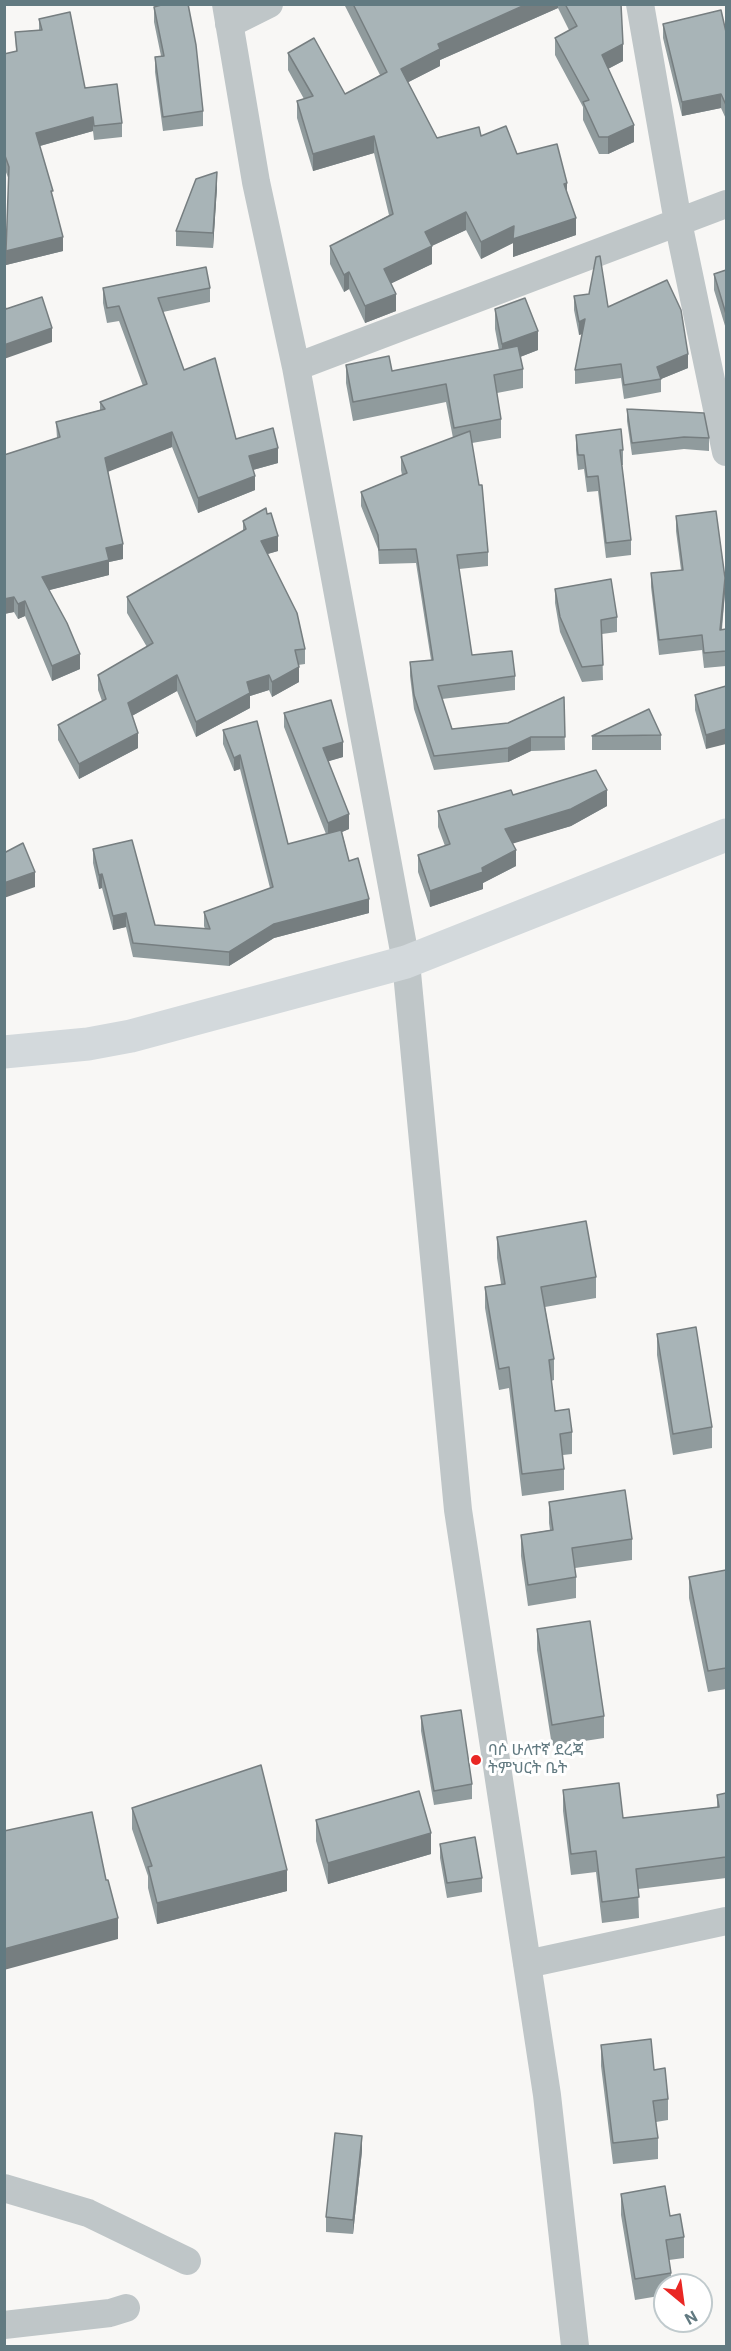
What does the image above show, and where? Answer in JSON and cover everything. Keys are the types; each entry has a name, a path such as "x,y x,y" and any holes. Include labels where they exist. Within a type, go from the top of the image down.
{"main road":[{"path":"4,1052 88,1044 131,1036 406,962 726,835"}],"street":[{"path":"269,4 228,14 256,182 296,367 406,962 458,1510 547,2095 575,2346"},
{"path":"640,4 678,222 726,452"},
{"path":"296,367 726,204"},
{"path":"527,1964 726,1921"},
{"path":"4,2188 88,2213 187,2261"},
{"path":"4,2325 110,2313 126,2308"}],"building":[{"path":"165,4 188,4 196,45 203,111 163,117 155,57 164,56 154,7"},
{"path":"353,4 527,4 438,44 440,49 401,69 437,138 479,127 481,136 506,126 517,154 557,144 567,183 564,184 576,218 513,239 514,226 481,242 466,212 425,232 432,246 384,269 396,294 365,306 349,272 344,275 330,246 393,214 374,136 313,154 297,101 313,96 288,53 314,38 345,94 387,72"},
{"path":"565,4 621,4 623,44 602,55 634,125 608,137 599,137 583,102 589,100 555,38 577,26"},
{"path":"721,10 726,32 726,105 721,94 682,102 663,24"},
{"path":"70,12 85,88 117,84 122,123 94,126 93,117 36,133 53,191 51,191 63,237 6,251 9,167 4,153 4,54 17,51 15,32 42,30 39,19"},
{"path":"217,172 213,233 176,231 196,179"},
{"path":"600,256 608,307 667,280 681,310 688,354 657,367 661,379 624,385 621,364 575,370 585,319 579,322 574,296 589,294 596,257"},
{"path":"206,267 210,288 158,298 184,370 215,358 236,439 273,428 278,448 249,456 255,476 198,498 172,432 105,458 123,544 106,548 109,560 42,577 67,623 80,654 52,666 25,601 18,604 14,597 4,599 4,455 60,437 56,422 105,409 100,402 147,384 119,306 107,308 103,288"},
{"path":"726,270 726,314 714,274"},
{"path":"42,297 52,328 4,345 4,304 6,309"},
{"path":"525,298 538,331 502,344 495,309"},
{"path":"518,346 523,369 494,375 501,419 454,428 446,384 353,402 346,365 389,356 392,371"},
{"path":"627,409 704,413 709,438 684,437 632,443"},
{"path":"621,429 623,450 620,450 631,540 606,543 598,476 587,477 584,455 578,455 576,435"},
{"path":"470,431 479,485 482,485 488,552 457,555 472,655 512,651 515,676 438,686 452,729 508,723 564,697 565,737 531,737 508,748 434,756 414,695 410,662 433,660 416,549 379,550 378,535 361,492 407,473 401,457"},
{"path":"266,508 267,514 271,513 278,536 261,541 297,613 305,649 295,650 299,667 272,682 269,675 247,682 250,693 196,722 177,675 128,703 138,733 79,764 58,725 106,699 98,675 153,643 127,597 246,529 243,521"},
{"path":"716,511 725,578 720,630 726,629 726,651 704,653 702,635 659,640 651,573 683,570 676,516"},
{"path":"611,579 617,617 601,620 603,665 582,667 560,617 555,589"},
{"path":"726,686 726,729 706,735 695,695"},
{"path":"331,700 343,742 323,748 349,814 328,823 284,713"},
{"path":"649,709 661,735 592,736"},
{"path":"257,721 288,844 341,830 349,861 358,858 369,899 274,924 229,952 133,943 126,913 113,916 93,849 132,840 155,925 210,929 204,912 273,887 240,755 234,758 223,730"},
{"path":"596,770 607,790 571,809 505,829 516,850 482,868 483,872 430,891 418,855 450,844 438,811 511,790 513,795"},
{"path":"23,843 35,872 4,883 4,853"},
{"path":"586,1221 596,1277 541,1287 554,1359 549,1360 555,1411 569,1409 572,1432 560,1434 564,1469 522,1474 509,1367 499,1369 485,1287 505,1284 497,1237"},
{"path":"696,1327 712,1427 673,1434 657,1334"},
{"path":"625,1490 632,1539 572,1548 576,1577 528,1585 521,1535 553,1530 549,1502"},
{"path":"726,1570 726,1668 708,1671 689,1577"},
{"path":"590,1621 604,1716 552,1725 537,1629"},
{"path":"461,1710 472,1784 434,1791 421,1716"},
{"path":"261,1765 287,1870 157,1903 148,1867 152,1866 132,1808"},
{"path":"619,1783 623,1818 719,1807 717,1795 726,1793 726,1857 636,1869 639,1897 602,1902 596,1851 571,1854 563,1790"},
{"path":"419,1791 431,1833 328,1863 316,1820"},
{"path":"92,1812 106,1880 108,1880 118,1918 4,1949 4,1831"},
{"path":"475,1837 482,1878 447,1883 440,1844"},
{"path":"651,2039 654,2070 665,2068 668,2099 653,2101 658,2138 613,2143 601,2045"},
{"path":"335,2133 362,2136 353,2220 326,2217"},
{"path":"665,2186 670,2216 680,2214 684,2237 666,2240 671,2273 653,2273 653,2276 635,2279 621,2194"}],"place":[{"name":"ባሶ ሁለተኛ ደረጃ ትምህርት ቤት","path":"476,1760"}]}
